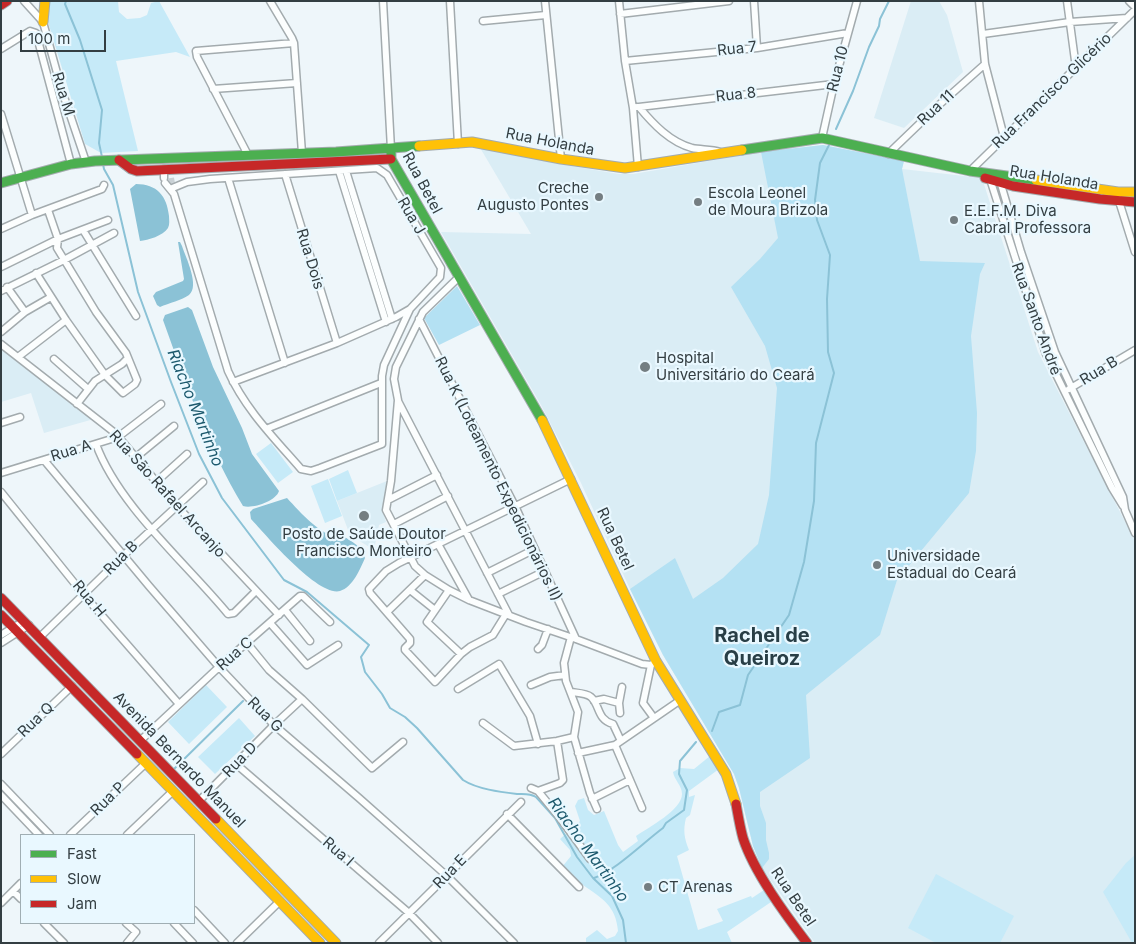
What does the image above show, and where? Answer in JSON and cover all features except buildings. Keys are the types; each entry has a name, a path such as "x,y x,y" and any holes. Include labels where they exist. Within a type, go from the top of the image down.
{"street":[{"path":"1,5 7,1"},
{"name":"Rua M","path":"24,1 43,22 62,91 86,162"},
{"path":"43,22 45,1"},
{"path":"270,1 294,43 302,153"},
{"path":"383,1 391,149"},
{"path":"450,1 458,144"},
{"path":"545,1 561,159"},
{"path":"619,1 625,61 636,107 638,167"},
{"path":"620,14 729,1"},
{"path":"754,1 757,48"},
{"name":"Rua 10","path":"822,138 834,84 857,1"},
{"path":"979,1 985,64 1004,137"},
{"path":"1068,1 1076,68"},
{"path":"1129,1 1135,9"},
{"name":"Rua Francisco Glicério","path":"970,172 1135,9"},
{"path":"483,21 546,14"},
{"path":"983,34 1070,22 1128,18"},
{"name":"Rua M","path":"1,50 30,32 36,33 71,164"},
{"name":"Rua 7","path":"625,61 757,48 848,33"},
{"path":"38,43 47,40"},
{"path":"248,155 197,57 196,51 294,43"},
{"name":"Rua 11","path":"888,154 985,64"},
{"path":"213,89 297,83"},
{"name":"Rua 8","path":"636,107 834,84"},
{"path":"636,107 658,129 686,145 726,153"},
{"path":"1,114 32,215"},
{"name":"Rua Holanda","path":"1,183 71,164 86,162 391,149 458,144 488,144 561,159 613,167 638,167 822,138 995,179 1118,197 1135,202"},
{"name":"Rua Betel","path":"391,149 391,159 544,423 653,663 726,774 734,795 743,837 750,857 780,905 807,943"},
{"name":"Rua Holanda","path":"168,178 391,159"},
{"name":"Rua Holanda","path":"118,160 126,166 137,170 187,182 377,168"},
{"name":"Rua J","path":"377,168 387,175 441,268 440,277 410,309"},
{"path":"342,171 394,318 401,330"},
{"path":"342,171 386,322"},
{"name":"Rua Dois","path":"285,174 337,343"},
{"path":"168,178 233,382 258,421 301,470 306,471 320,468 382,444 381,384 384,365 410,309"},
{"path":"228,178 285,363"},
{"name":"Rua Santo André","path":"995,179 1055,352 1122,497 1125,510"},
{"name":"Rua Santo André","path":"995,179 1034,321 1046,354 1135,533"},
{"path":"1,229 32,215 102,189 104,185"},
{"name":"Rua Holanda","path":"1118,197 1135,192"},
{"path":"1118,197 1135,252"},
{"path":"36,273 105,376 123,393 137,380 128,358 57,248 58,239 48,210"},
{"path":"1,267 58,239 108,220"},
{"path":"83,230 136,316"},
{"path":"25,312 4,289 114,233"},
{"path":"459,277 423,312 395,372 394,386 398,400 508,614"},
{"path":"1,332 25,312 51,297"},
{"path":"233,382 337,343 386,322 410,309"},
{"name":"Rua K (Loteamento Expedicionários II)","path":"419,319 535,549 573,638"},
{"path":"18,357 66,320"},
{"name":"Rua São Rafael Arcanjo","path":"1,344 118,436 176,505 279,615"},
{"name":"Rua B","path":"1064,392 1135,350"},
{"path":"77,404 95,381 105,376 128,358"},
{"path":"54,359 88,390"},
{"path":"266,429 381,384"},
{"path":"398,400 392,481 386,510 415,566 425,575 469,600 642,664 653,663 643,703 654,718"},
{"name":"Rua A","path":"1,473 118,436 161,404"},
{"path":"1,423 20,417"},
{"path":"135,458 174,426"},
{"path":"96,444 111,476 151,528 228,614 234,612 256,591"},
{"path":"156,482 187,454"},
{"name":"Rua G","path":"44,460 220,667 274,725 447,876 514,943"},
{"path":"388,500 437,475"},
{"path":"508,614 493,635 461,654 435,682 405,650 410,639 370,593 371,586 390,568 571,479"},
{"name":"Rua B","path":"40,637 151,528 203,482"},
{"name":"Rua H","path":"1,492 84,595 179,704"},
{"path":"394,524 448,496"},
{"path":"438,544 469,600"},
{"path":"487,573 535,549"},
{"path":"498,594 545,571"},
{"path":"387,612 425,575"},
{"path":"410,590 435,610"},
{"path":"449,590 427,622 461,654"},
{"name":"Rua C","path":"140,740 302,596 330,622"},
{"name":"Avenida Bernardo Manuel","path":"1,598 324,930 333,942"},
{"path":"285,610 310,641"},
{"name":"Avenida Bernardo Manuel","path":"1,615 318,941"},
{"path":"1,643 26,623"},
{"path":"270,623 307,665 338,645"},
{"path":"1,635 16,630"},
{"path":"538,649 542,645 548,630"},
{"path":"573,638 565,658 565,675 578,712 574,737 592,799 597,809"},
{"path":"247,643 269,670 302,699 372,768 403,742"},
{"path":"458,689 498,664 530,716 538,744"},
{"path":"531,685 550,677 565,675"},
{"name":"Rua Q","path":"1,754 72,686"},
{"path":"620,713 619,703 622,687"},
{"path":"571,692 587,695 594,701 604,719 614,726 630,780 642,808"},
{"name":"Rua D","path":"199,801 302,699"},
{"path":"594,701 604,700 619,703"},
{"path":"578,753 618,743 679,701"},
{"path":"483,722 514,746 538,744 574,737"},
{"path":"538,791 561,782 563,777 556,741"},
{"name":"Rua P","path":"71,834 146,763"},
{"name":"Rua I","path":"236,764 409,913 438,943"},
{"path":"592,799 630,780"},
{"path":"1,784 49,834"},
{"path":"531,788 538,791 590,858"},
{"path":"128,834 173,791"},
{"path":"1,795 38,834"},
{"name":"Rua E","path":"379,943 521,802"},
{"path":"507,814 578,887"},
{"path":"1,903 20,885"},
{"path":"14,891 20,898"},
{"path":"237,943 280,901"},
{"path":"195,911 225,943"},
{"path":"45,924 64,943"},
{"path":"129,924 136,933 131,941"},
{"path":"175,924 193,943"},
{"path":"318,941 324,930"}],"shaded area":[{"path":"50,1 118,1 119,12 127,19 140,18 147,15 151,3 159,1 190,57 176,52 116,61 138,151 101,153 85,144 48,22"},
{"path":"911,1 939,1 947,15 963,72 904,128 874,118"},
{"name":"Universidade Estadual do Ceará","path":"823,145 904,161 902,169 982,178 1038,352 1135,541 1135,943 815,943 762,868 753,846 734,774 663,655 581,483 541,405 441,232 531,234 479,146 553,163 619,174 633,174 761,152"},
{"path":"823,145 904,161 902,169 920,261 985,263 980,274 971,336 977,413 976,451 969,493 897,580 880,635 806,695 810,758 760,792 760,806 766,823 766,840 769,853 769,859 762,868 753,846 734,774 663,655 630,589 675,558 693,599 723,578 758,544 769,495 777,388 765,346 731,287 760,259 778,238 761,152"},
{"path":"136,184 150,186 160,192 166,203 169,216 169,225 166,231 155,237 140,241 130,189"},
{"path":"178,242 182,246 193,279 192,291 186,297 160,307 153,296 156,292 184,279"},
{"path":"457,286 480,325 439,345 424,318"},
{"path":"188,307 192,310 213,367 242,428 252,454 279,491 269,501 247,507 243,506 208,439 163,320 165,315"},
{"path":"1,347 94,419 44,433 31,393 1,402"},
{"path":"271,443 293,472 278,483 256,454"},
{"path":"348,470 357,493 337,501 329,479"},
{"path":"328,479 342,516 325,523 311,486"},
{"name":"Posto de Saúde Doutor Francisco Monteiro","path":"387,481 382,509 386,522 379,525 374,550 350,535 337,501"},
{"path":"287,498 304,516 325,533 340,539 343,536 361,550 365,558 356,577 345,589 340,591 330,590 306,575 292,563 251,519 250,512 253,509"},
{"path":"206,685 227,707 189,744 168,722"},
{"path":"239,718 255,736 215,774 198,757"},
{"path":"710,756 719,769 689,791 689,797 695,795 690,815 686,818 684,826 689,850 677,856 698,930 723,921 717,909 751,896 752,898 764,890 771,902 727,932 732,943 586,943 586,938 597,930 607,939 615,936 618,931 617,922 607,904 562,867 571,856 570,850 560,839 580,821 575,806 578,800 584,798 588,810 594,815 604,811 618,845 623,852 638,841 636,836 664,818 681,800 682,791 673,772 680,768 694,769"},
{"path":"1135,855 1135,943 1132,943 1103,892 1126,863"},
{"path":"936,874 1014,916 1000,943 936,943 908,928"}],"waterway":[{"name":"Riacho Martinho","path":"66,1 65,4 80,40 102,110 99,143 102,157"},
{"path":"836,129 889,1"},
{"path":"712,731 719,712 740,705 748,675 789,615 804,562 814,501 816,443 834,373 828,352 827,299 830,255 817,220 815,200 820,163 829,145"},
{"name":"Riacho Martinho","path":"103,164 113,185 138,292 199,454 222,498 284,580 307,592 369,645 361,657 365,672 390,708 405,717 417,728 463,780 489,790 529,794 536,797 555,818 577,857 593,878 612,896 623,920 626,943"},
{"path":"174,769 243,701"},
{"path":"594,878 620,863 684,810 687,790 679,774 680,761 696,742"}],"tunnel":[{"path":"171,178 172,183"}],"traffic: fast":[{"path":"742,150 822,138 970,171 1036,180"},
{"path":"1,183 71,164 95,161 336,152 419,146"},
{"path":"391,149 391,159 542,420"}],"traffic: slow":[{"path":"43,22 45,1"},
{"path":"419,146 472,142 561,159 625,168 742,150"},
{"path":"1036,180 1118,192 1135,192"},
{"path":"542,420 656,661 726,774 736,804"},
{"path":"137,754 320,943"},
{"path":"216,819 336,943"}],"traffic: jam":[{"path":"1,5 7,1"},
{"path":"119,160 137,171 391,159"},
{"path":"985,178 1013,186 1100,199 1135,202"},
{"path":"1,598 216,819"},
{"path":"1,615 137,754"},
{"path":"736,804 743,838 762,879 807,943"}],"place":[{"name":"Creche Augusto Pontes","path":"599,197"},
{"name":"Escola Leonel de Moura Brizola","path":"698,202"},
{"name":"E.E.F.M. Diva Cabral Professora","path":"954,220"},
{"name":"Hospital Universitário do Ceará","path":"645,367"},
{"name":"Posto de Saúde Doutor Francisco Monteiro","path":"364,516"},
{"name":"Universidade Estadual do Ceará","path":"877,565"},
{"name":"CT Arenas","path":"648,887"}],"district":[{"name":"Rachel de Queiroz","path":"762,648"}]}
